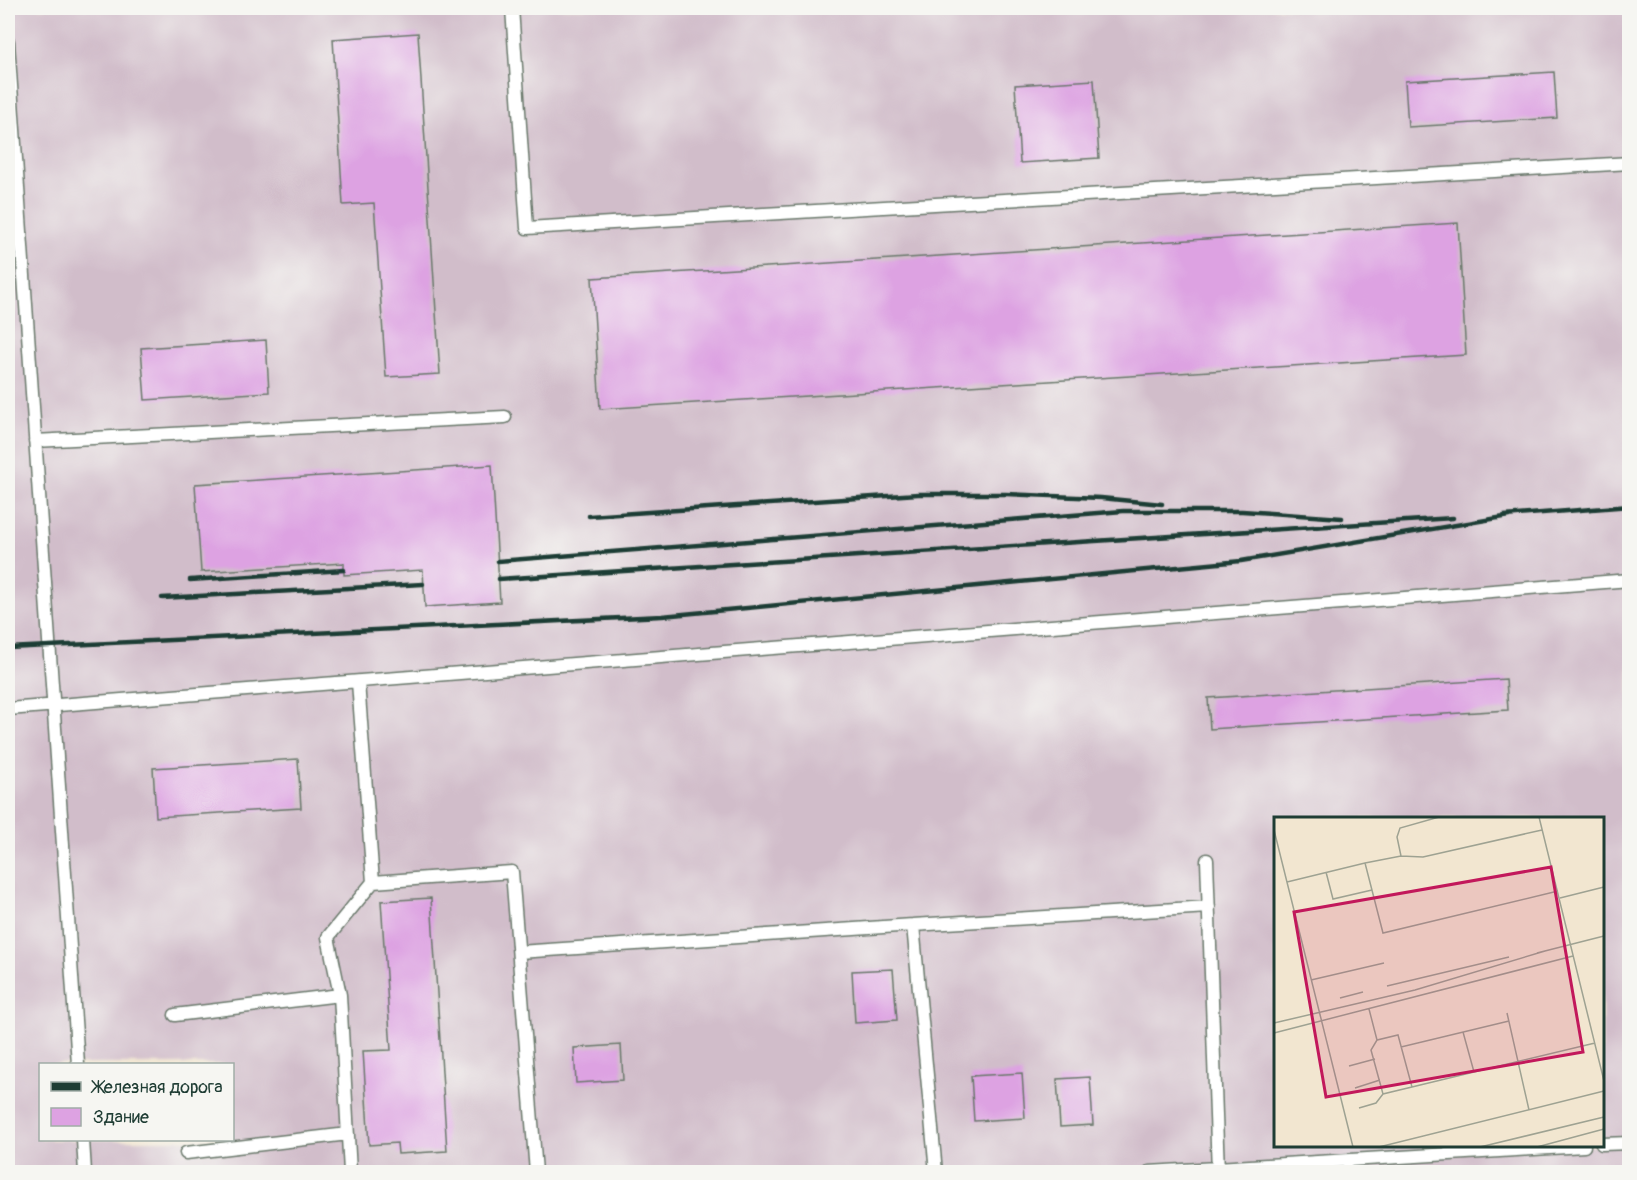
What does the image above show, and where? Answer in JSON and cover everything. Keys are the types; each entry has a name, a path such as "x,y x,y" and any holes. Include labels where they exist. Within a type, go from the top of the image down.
{"lane":[{"path":"512,8 527,228 1629,163"},
{"path":"8,42 78,1063"},
{"path":"35,441 505,417"},
{"path":"8,709 1629,580"},
{"path":"350,1173 340,995 328,937 373,882 358,682"},
{"path":"1208,860 1218,1170"},
{"path":"373,882 512,872 536,1173"},
{"path":"519,952 1209,907"},
{"path":"913,925 936,1173"},
{"path":"175,1015 340,995"},
{"path":"186,1153 348,1134"},
{"path":"83,1141 85,1173"},
{"path":"1604,1144 1629,1143"},
{"path":"1149,1173 1569,1147"}],"shaded area":[{"path":"8,8 1629,8 1629,1172 8,1172"}],"building":[{"path":"418,33 440,374 386,377 374,203 343,205 333,39"},
{"path":"1554,72 1557,118 1408,127 1405,81"},
{"path":"1094,80 1099,158 1020,163 1015,85"},
{"path":"1458,223 1466,355 600,409 592,278"},
{"path":"266,340 269,392 145,400 141,348"},
{"path":"492,465 500,602 425,607 423,570 344,575 344,563 201,572 195,484"},
{"path":"1506,679 1508,710 1210,729 1208,698"},
{"path":"298,759 301,808 156,817 153,768"},
{"path":"431,898 447,1151 398,1154 397,1143 369,1145 363,1051 391,1050 381,901"},
{"path":"893,969 897,1020 855,1023 852,971"},
{"path":"621,1045 623,1080 576,1083 574,1048"},
{"path":"1022,1073 1025,1118 974,1121 971,1076"},
{"path":"1090,1077 1093,1125 1060,1127 1057,1079"}],"railway":[{"path":"589,516 918,494 1005,494 1101,498 1162,504"},
{"path":"1504,516 1630,506"},
{"path":"498,561 1123,511 1242,511 1342,518"},
{"path":"8,648 662,616 1241,561 1510,516"},
{"path":"499,579 1453,518"},
{"path":"190,580 344,570"},
{"path":"162,598 423,584"}]}
